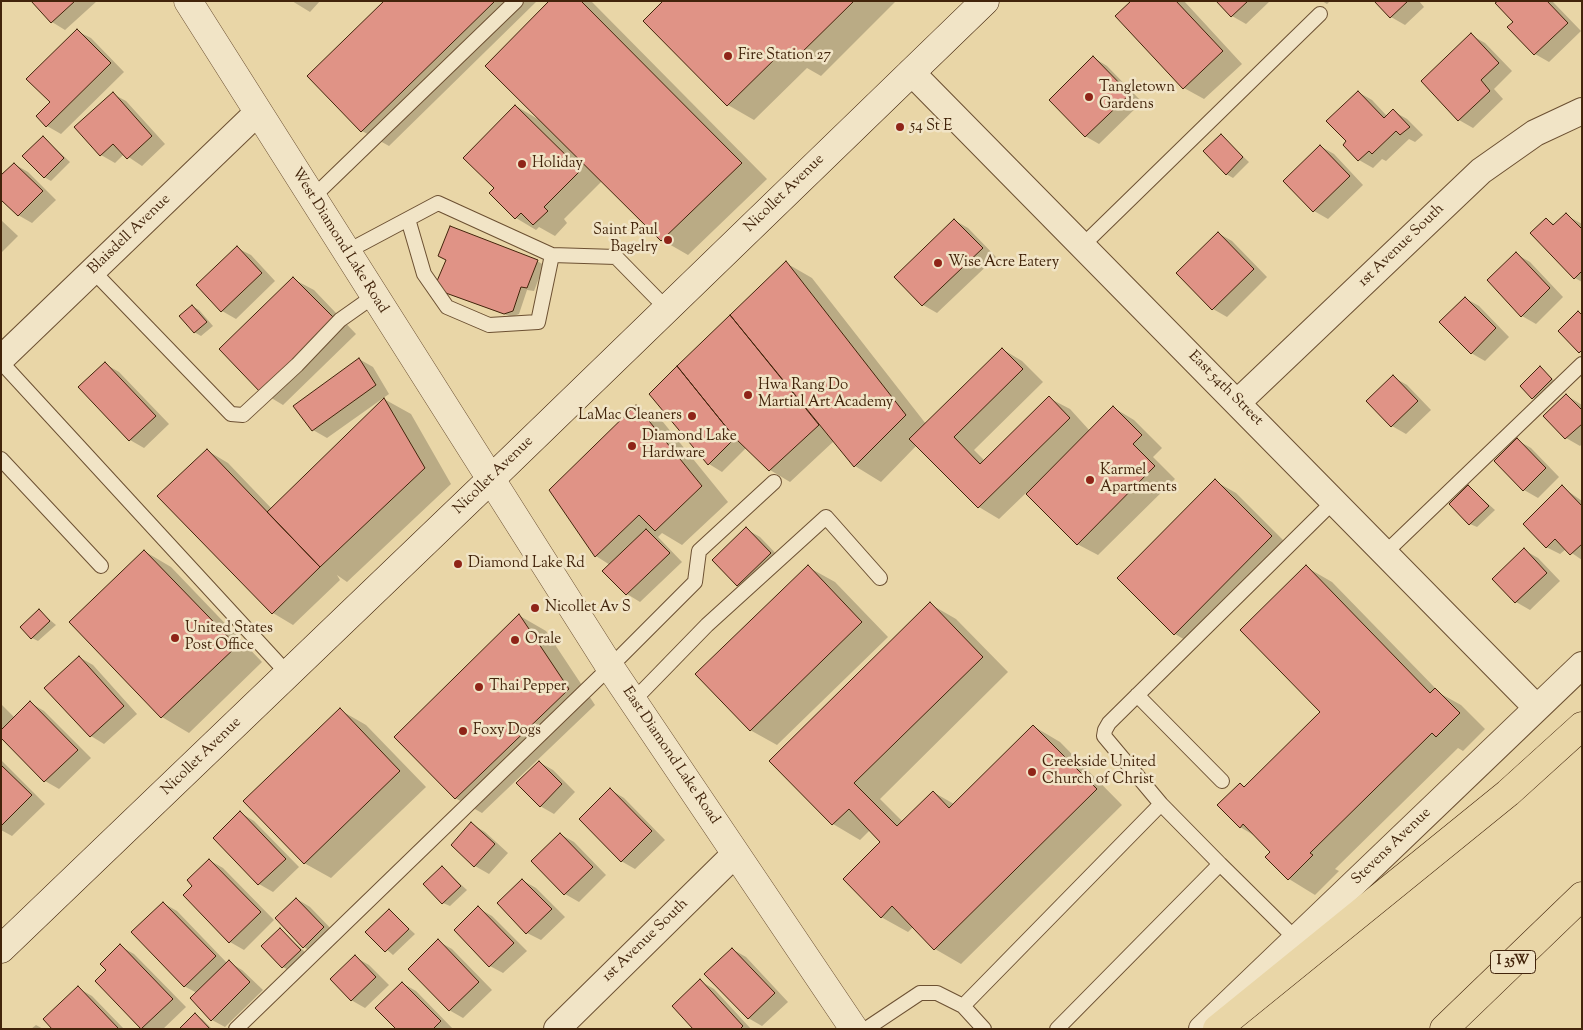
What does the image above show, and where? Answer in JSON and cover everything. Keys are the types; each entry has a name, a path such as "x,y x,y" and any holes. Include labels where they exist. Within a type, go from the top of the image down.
{"highway":[{"path":"1217,1029 1508,793 1582,726"},
{"name":"I 35W","path":"1444,1029 1582,896"}],"main road":[{"name":"West Diamond Lake Road","path":"188,1 490,480"},
{"name":"Nicollet Avenue","path":"1,949 490,480 985,1"},
{"name":"East Diamond Lake Road","path":"490,480 610,667 854,1029"}],"street":[{"name":"East 54th Street","path":"911,72 1238,402 1384,554 1537,708"},
{"name":"1st Avenue South","path":"1238,402 1481,171 1535,133 1582,111"},
{"name":"Blaisdell Avenue","path":"1,360 258,112"},
{"name":"Stevens Avenue","path":"1202,1029 1582,665"},
{"name":"1st Avenue South","path":"557,1029 735,854"}],"lane":[{"path":"312,198 516,1"},
{"path":"1082,246 1320,14"},
{"path":"346,252 438,203 552,255 616,257 667,309"},
{"path":"408,219 424,274 447,307 489,325 538,322 552,255"},
{"path":"92,271 231,414 242,415 297,365 340,320 374,296"},
{"path":"1,360 288,674"},
{"path":"1384,554 1582,364"},
{"path":"1,459 101,566"},
{"path":"236,1029 610,667 695,582 699,551 774,482"},
{"path":"1296,940 1162,804 1104,736 1109,723 1334,501"},
{"path":"633,701 706,625 826,517 880,578"},
{"path":"1137,695 1222,781"},
{"path":"963,1006 1162,804"},
{"path":"1057,1029 1220,864"},
{"path":"866,1029 920,994 937,993 963,1006 984,1029"}],"building":[{"path":"31,1 75,1 51,23"},
{"path":"384,1 495,1 361,132 307,76"},
{"path":"549,1 581,1 742,163 661,241 485,66"},
{"name":"Fire Station 27","path":"663,1 854,1 793,61 783,51 727,106 643,21"},
{"path":"1131,1 1176,1 1223,51 1183,89 1115,16"},
{"path":"1216,1 1248,1 1231,17"},
{"path":"1374,1 1408,1 1390,18"},
{"path":"1498,1 1547,1 1568,23 1534,55 1507,27 1513,22 1495,3"},
{"path":"77,29 111,63 46,127 36,116 50,102 26,79"},
{"path":"1471,33 1499,63 1481,80 1490,91 1458,121 1421,81"},
{"name":"Tangletown Gardens","path":"1093,56 1130,94 1085,137 1049,100"},
{"path":"1358,91 1384,118 1393,109 1410,127 1400,135 1396,131 1372,154 1369,151 1358,161 1343,145 1346,141 1326,121"},
{"path":"113,92 152,136 127,159 113,144 100,156 74,127"},
{"name":"Holiday","path":"515,105 581,170 544,207 548,211 533,225 521,213 515,219 489,193 494,188 463,158"},
{"path":"1221,134 1243,157 1226,175 1203,151"},
{"path":"43,136 64,158 44,178 22,156"},
{"path":"1320,145 1350,176 1313,212 1283,181"},
{"path":"14,163 43,191 18,216 1,200 1,175"},
{"path":"1566,213 1582,229 1582,271 1574,279 1530,233 1546,218 1553,225"},
{"name":"Wise Acre Eatery","path":"954,219 983,248 922,306 894,277"},
{"path":"450,226 538,260 527,288 521,287 513,311 504,314 443,292 437,281 446,260 438,256"},
{"path":"1218,232 1254,269 1212,310 1176,273"},
{"path":"237,246 262,273 221,312 196,285"},
{"path":"1516,252 1550,288 1521,317 1487,280"},
{"path":"786,261 906,415 854,467 730,315"},
{"path":"293,277 337,321 262,394 219,349"},
{"path":"1465,297 1496,328 1471,354 1439,322"},
{"path":"192,305 207,322 194,333 179,316"},
{"path":"1578,311 1582,315 1582,350 1579,353 1558,331"},
{"name":"Hwa Rang Do Martial Art Academy","path":"730,315 819,425 769,471 735,438 677,366"},
{"path":"1002,348 1023,369 954,437 980,464 1049,396 1070,418 978,508 909,439"},
{"path":"359,358 376,385 312,431 293,406"},
{"path":"105,362 156,416 129,441 78,387"},
{"name":"LaMac Cleaners","path":"677,366 735,438 708,465 649,394"},
{"path":"1540,366 1552,379 1532,399 1520,386"},
{"path":"1393,375 1418,401 1391,427 1366,401"},
{"path":"1566,394 1582,410 1582,424 1565,439 1543,416"},
{"path":"384,398 425,468 320,567 267,512"},
{"name":"Diamond Lake Hardware","path":"636,405 702,486 655,531 639,515 595,557 549,490"},
{"name":"Karmel Apartments","path":"1113,406 1142,435 1133,444 1155,466 1077,545 1026,494"},
{"path":"1517,438 1546,468 1523,491 1494,461"},
{"path":"207,449 320,567 272,614 157,496"},
{"path":"1215,479 1272,536 1174,635 1117,578"},
{"path":"1468,485 1489,506 1469,525 1449,504"},
{"path":"1562,485 1582,506 1582,544 1570,555 1555,539 1546,548 1523,524"},
{"path":"746,527 771,553 737,586 712,560"},
{"path":"646,529 670,553 626,595 602,571"},
{"path":"1524,548 1547,573 1515,603 1492,579"},
{"path":"144,550 237,646 161,718 69,622"},
{"path":"808,565 862,622 750,731 695,674"},
{"path":"1306,565 1430,693 1435,688 1460,713 1436,737 1432,733 1310,853 1313,855 1288,880 1265,857 1270,852 1243,824 1240,828 1217,805 1240,783 1244,787 1320,712 1240,630"},
{"name":"Creekside United Church of Christ","path":"930,602 983,657 854,783 897,826 933,791 949,808 1033,725 1097,789 934,950 892,906 881,918 843,879 880,842 849,809 832,825 769,761"},
{"path":"39,609 50,621 31,639 20,627"},
{"path":"519,614 569,689 455,799 394,737"},
{"path":"79,656 124,706 90,737 44,688"},
{"path":"30,701 78,750 44,782 1,738 1,730"},
{"path":"340,708 400,771 304,864 243,801"},
{"path":"539,761 562,784 540,807 516,783"},
{"path":"1,765 32,795 1,826"},
{"path":"610,788 652,831 621,862 579,819"},
{"path":"240,811 286,859 258,885 213,838"},
{"path":"471,822 495,844 474,867 451,845"},
{"path":"560,833 593,867 564,895 531,861"},
{"path":"209,859 261,912 229,943 183,895 192,886 187,880"},
{"path":"442,866 461,886 442,904 423,884"},
{"path":"522,879 552,909 526,934 497,903"},
{"path":"296,898 324,927 303,948 275,918"},
{"path":"163,902 216,956 184,987 131,932"},
{"path":"478,906 514,943 489,967 454,930"},
{"path":"389,909 409,929 385,952 365,932"},
{"path":"280,928 301,950 282,968 261,946"},
{"path":"438,939 479,982 449,1011 408,969"},
{"path":"120,944 173,999 141,1029 95,981 106,970 100,964"},
{"path":"732,948 775,993 748,1019 704,974"},
{"path":"355,955 376,977 351,1001 330,979"},
{"path":"229,960 250,982 211,1021 190,998"},
{"path":"700,979 743,1026 740,1029 693,1029 672,1006"},
{"path":"402,982 441,1021 433,1029 396,1029 375,1008"},
{"path":"78,986 119,1029 52,1029 43,1019"},
{"path":"195,1013 210,1029 179,1029"}],"place":[{"name":"Fire Station 27","path":"728,56"},
{"name":"Tangletown Gardens","path":"1089,97"},
{"name":"54 St E","path":"900,127"},
{"name":"Holiday","path":"522,164"},
{"name":"Saint Paul Bagelry","path":"668,240"},
{"name":"Wise Acre Eatery","path":"938,263"},
{"name":"Hwa Rang Do Martial Art Academy","path":"748,395"},
{"name":"LaMac Cleaners","path":"692,416"},
{"name":"Diamond Lake Hardware","path":"632,446"},
{"name":"Karmel Apartments","path":"1090,480"},
{"name":"Diamond Lake Rd","path":"458,564"},
{"name":"Nicollet Av S","path":"535,608"},
{"name":"United States Post Office","path":"175,638"},
{"name":"Orale","path":"515,640"},
{"name":"Thai Pepper","path":"479,687"},
{"name":"Foxy Dogs","path":"463,731"},
{"name":"Creekside United Church of Christ","path":"1032,772"}]}
